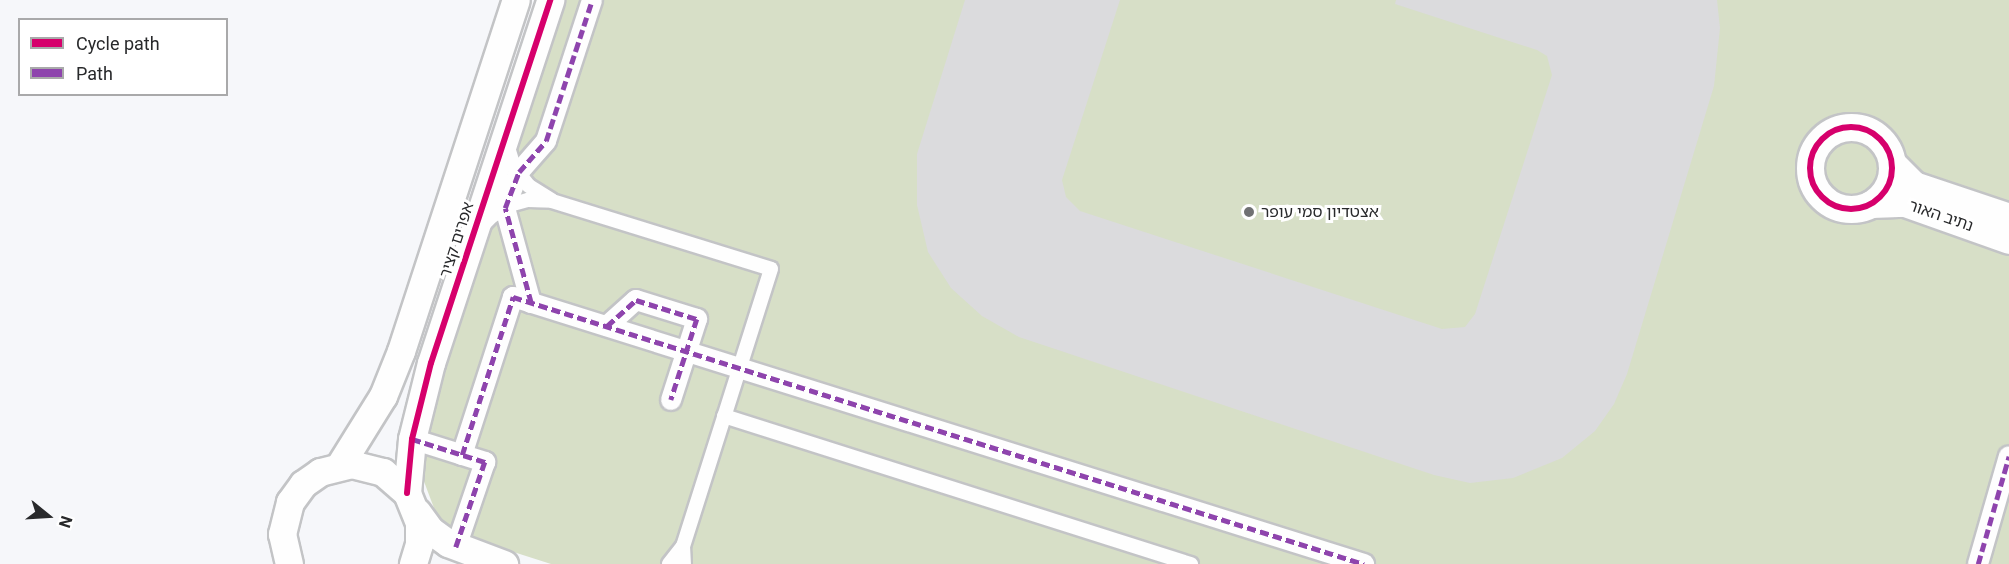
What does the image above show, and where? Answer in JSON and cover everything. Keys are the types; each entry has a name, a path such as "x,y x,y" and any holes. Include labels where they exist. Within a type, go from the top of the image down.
{"street":[{"name":"אפרים קציר","path":"340,465 383,396 401,351 516,0"},
{"name":"אפרים קציר","path":"413,564 419,544 412,502 412,439 432,363 550,0"},
{"path":"531,303 505,208 519,172 546,141 592,0"},
{"path":"1848,126 1862,127 1875,134 1886,144 1893,164 1891,179 1885,192 1871,204 1858,209 1843,209 1823,198 1814,187 1809,173 1813,151 1821,139 1833,130 1848,126"},
{"name":"נתיב האור","path":"1893,164 1914,185 2009,217"},
{"name":"נתיב האור","path":"1871,204 1905,203 2009,240"},
{"path":"462,455 513,297 1364,564"},
{"path":"607,326 636,300 697,319 671,399"},
{"path":"412,439 485,462 456,547"},
{"path":"1978,564 2009,456"},
{"path":"290,564 282,534 290,502 311,477 340,465 373,467 392,478 412,502 430,530 456,547 504,564"}],"lane":[{"path":"506,136 508,154 519,172 530,186 552,201"},
{"path":"473,236 492,216 505,208 528,200 552,201 771,269 682,546 669,564"},
{"path":"724,416 1191,564"},
{"path":"682,546 684,564"}],"green space":[{"name":"אצטדיון סמי עופר","path":"556,0 2009,0 2009,564 551,564 454,533 437,516 417,463 423,424"}],"building":[{"path":"965,0 1120,0 1062,180 1066,197 1080,211 1442,329 1465,327 1475,314 1552,75 1547,56 1537,50 1395,4 1396,0 1717,0 1720,28 1714,86 1627,374 1614,404 1595,431 1562,458 1513,478 1470,483 1434,475 1019,337 982,316 951,288 928,252 917,205 917,154"}],"marked path":[{"path":"531,303 505,208 519,172 546,141 592,0"},
{"path":"462,455 513,297 1364,564"},
{"path":"607,326 636,300 697,319 671,400"},
{"path":"412,439 485,462 456,547"},
{"path":"1978,564 2009,456"}],"cycle path":[{"path":"407,493 412,439 431,363 550,0"},
{"path":"1843,127 1859,127 1874,134 1885,145 1892,160 1892,168 1889,184 1880,197 1859,209 1843,209 1828,202 1817,191 1810,176 1810,160 1817,145 1828,134 1843,127"}],"place":[{"name":"אצטדיון סמי עופר","path":"1249,212"}]}
